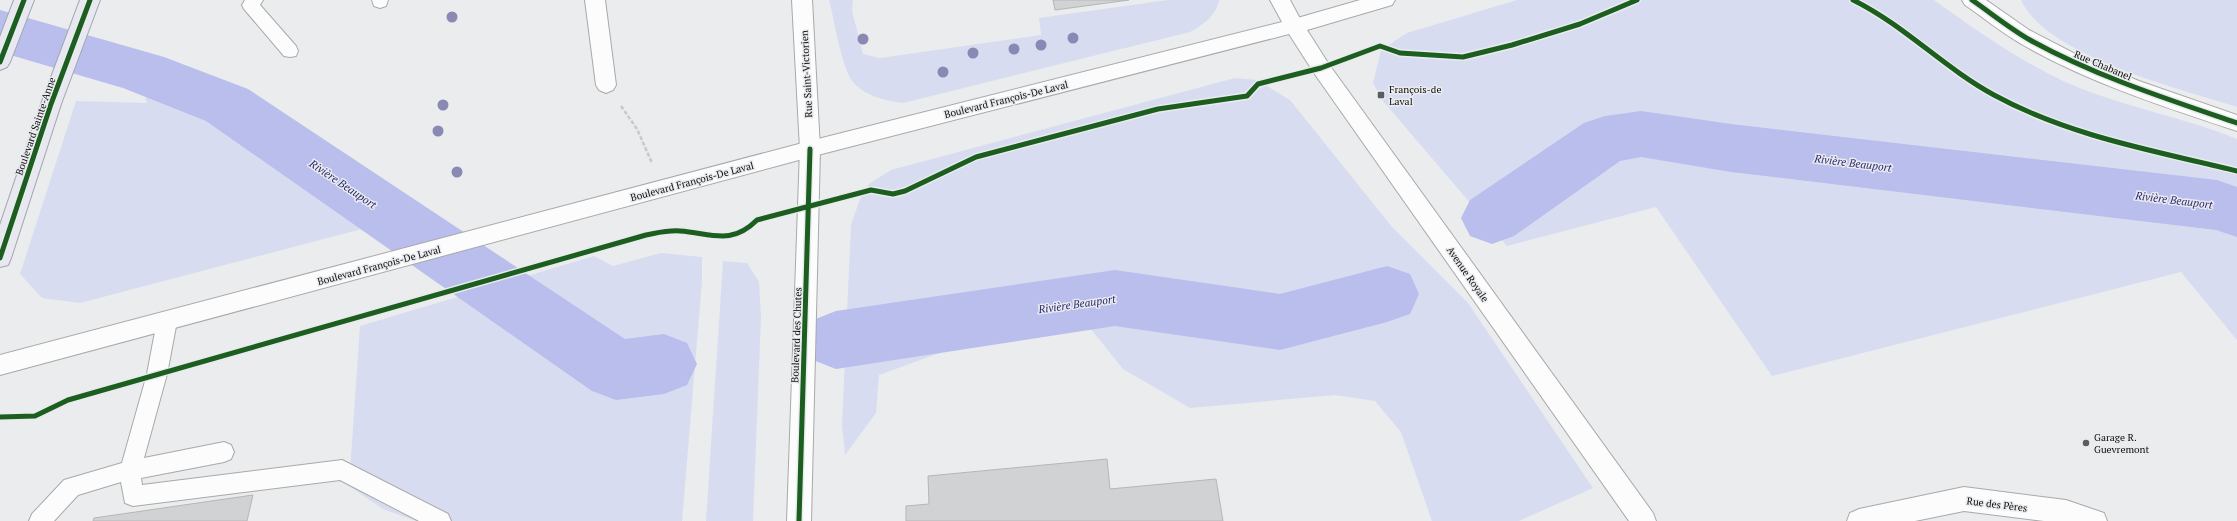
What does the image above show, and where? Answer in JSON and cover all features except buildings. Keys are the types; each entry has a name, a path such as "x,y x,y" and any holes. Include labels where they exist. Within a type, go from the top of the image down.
{"main road":[{"path":"0,62 24,0"},
{"path":"595,0 606,85"},
{"name":"Rue Saint-Victorien","path":"802,0 810,149"},
{"name":"Avenue Royale","path":"1280,0 1294,26 1321,68 1644,521"},
{"name":"Boulevard François-De Laval","path":"0,365 498,234 810,149 1294,26 1385,0"},
{"name":"Rue Chabanel","path":"1972,0 2029,40 2065,58 2132,87 2237,123"},
{"name":"Boulevard Sainte-Anne","path":"0,258 51,104 88,4"},
{"name":"Boulevard des Chutes","path":"799,521 810,149"},
{"name":"Rue des Pères","path":"1859,521 1964,499 2066,512 2095,521"}],"lane":[{"path":"255,0 250,5 290,52"},
{"path":"167,321 157,374 130,470 133,496 342,470 440,521"},
{"path":"40,521 71,487 130,470 224,452"}],"path":[{"path":"606,85 637,129 663,189"}],"shaded area":[{"path":"829,0 853,0 852,11 863,54 880,58 1041,35 1039,18 1168,0 1219,0 1212,15 1204,23 1190,32 903,103 876,97 863,91 853,82 845,67"},
{"path":"1517,0 1934,0 2017,56 2070,84 2111,99 2196,124 2237,139 2237,340 2181,272 1772,376 1656,207 1507,246 1383,101 1373,83 1381,50 1407,33"},
{"path":"2021,0 2237,0 2237,107 2150,80 2085,54 2057,38 2035,20"},
{"path":"1235,78 1257,80 1290,100 1392,227 1468,303 1593,488 1519,521 1432,521 1401,432 1375,401 1335,395 1190,408 1123,369 1091,329 981,338 879,375 876,413 845,455 842,425 851,225 860,199 869,184 891,170"},
{"path":"200,97 236,121 245,123 268,141 335,186 368,212 362,214 377,225 80,303 42,298 20,274 76,101 147,103 145,98"},
{"path":"661,253 702,257 702,281 682,521 416,521 383,509 349,486 360,326 594,256 613,266"},
{"path":"723,261 747,263 759,282 761,316 753,521 706,521"}],"waterway":[{"name":"Rivière Beauport","path":"0,31 87,55 172,82 227,105 616,370 664,364"},
{"name":"Rivière Beauport","path":"1492,218 1605,140 1641,134 1731,148 2217,205 2237,212"},
{"name":"Rivière Beauport","path":"836,340 1115,298 1280,322 1387,294"}],"cycle path":[{"path":"0,62 24,0"},
{"path":"0,258 51,104 90,0"},
{"path":"0,417 35,416 68,400 646,235 676,231 721,237 731,236 740,234 749,229 757,220 871,190 893,194 905,191 939,173 976,157 1158,109 1247,96 1258,84 1321,68 1380,46 1400,53 1424,56 1463,57 1512,45 1580,24 1637,0"},
{"path":"1853,0 1878,14 1970,80 1994,95 2022,109 2082,132 2113,141 2237,171"},
{"path":"1972,0 2023,36 2080,65 2158,96 2237,123"},
{"path":"799,521 810,149"}],"place":[{"name":"François-de Laval","path":"1381,95"},
{"name":"Garage R. Guevremont","path":"2086,443"}]}
